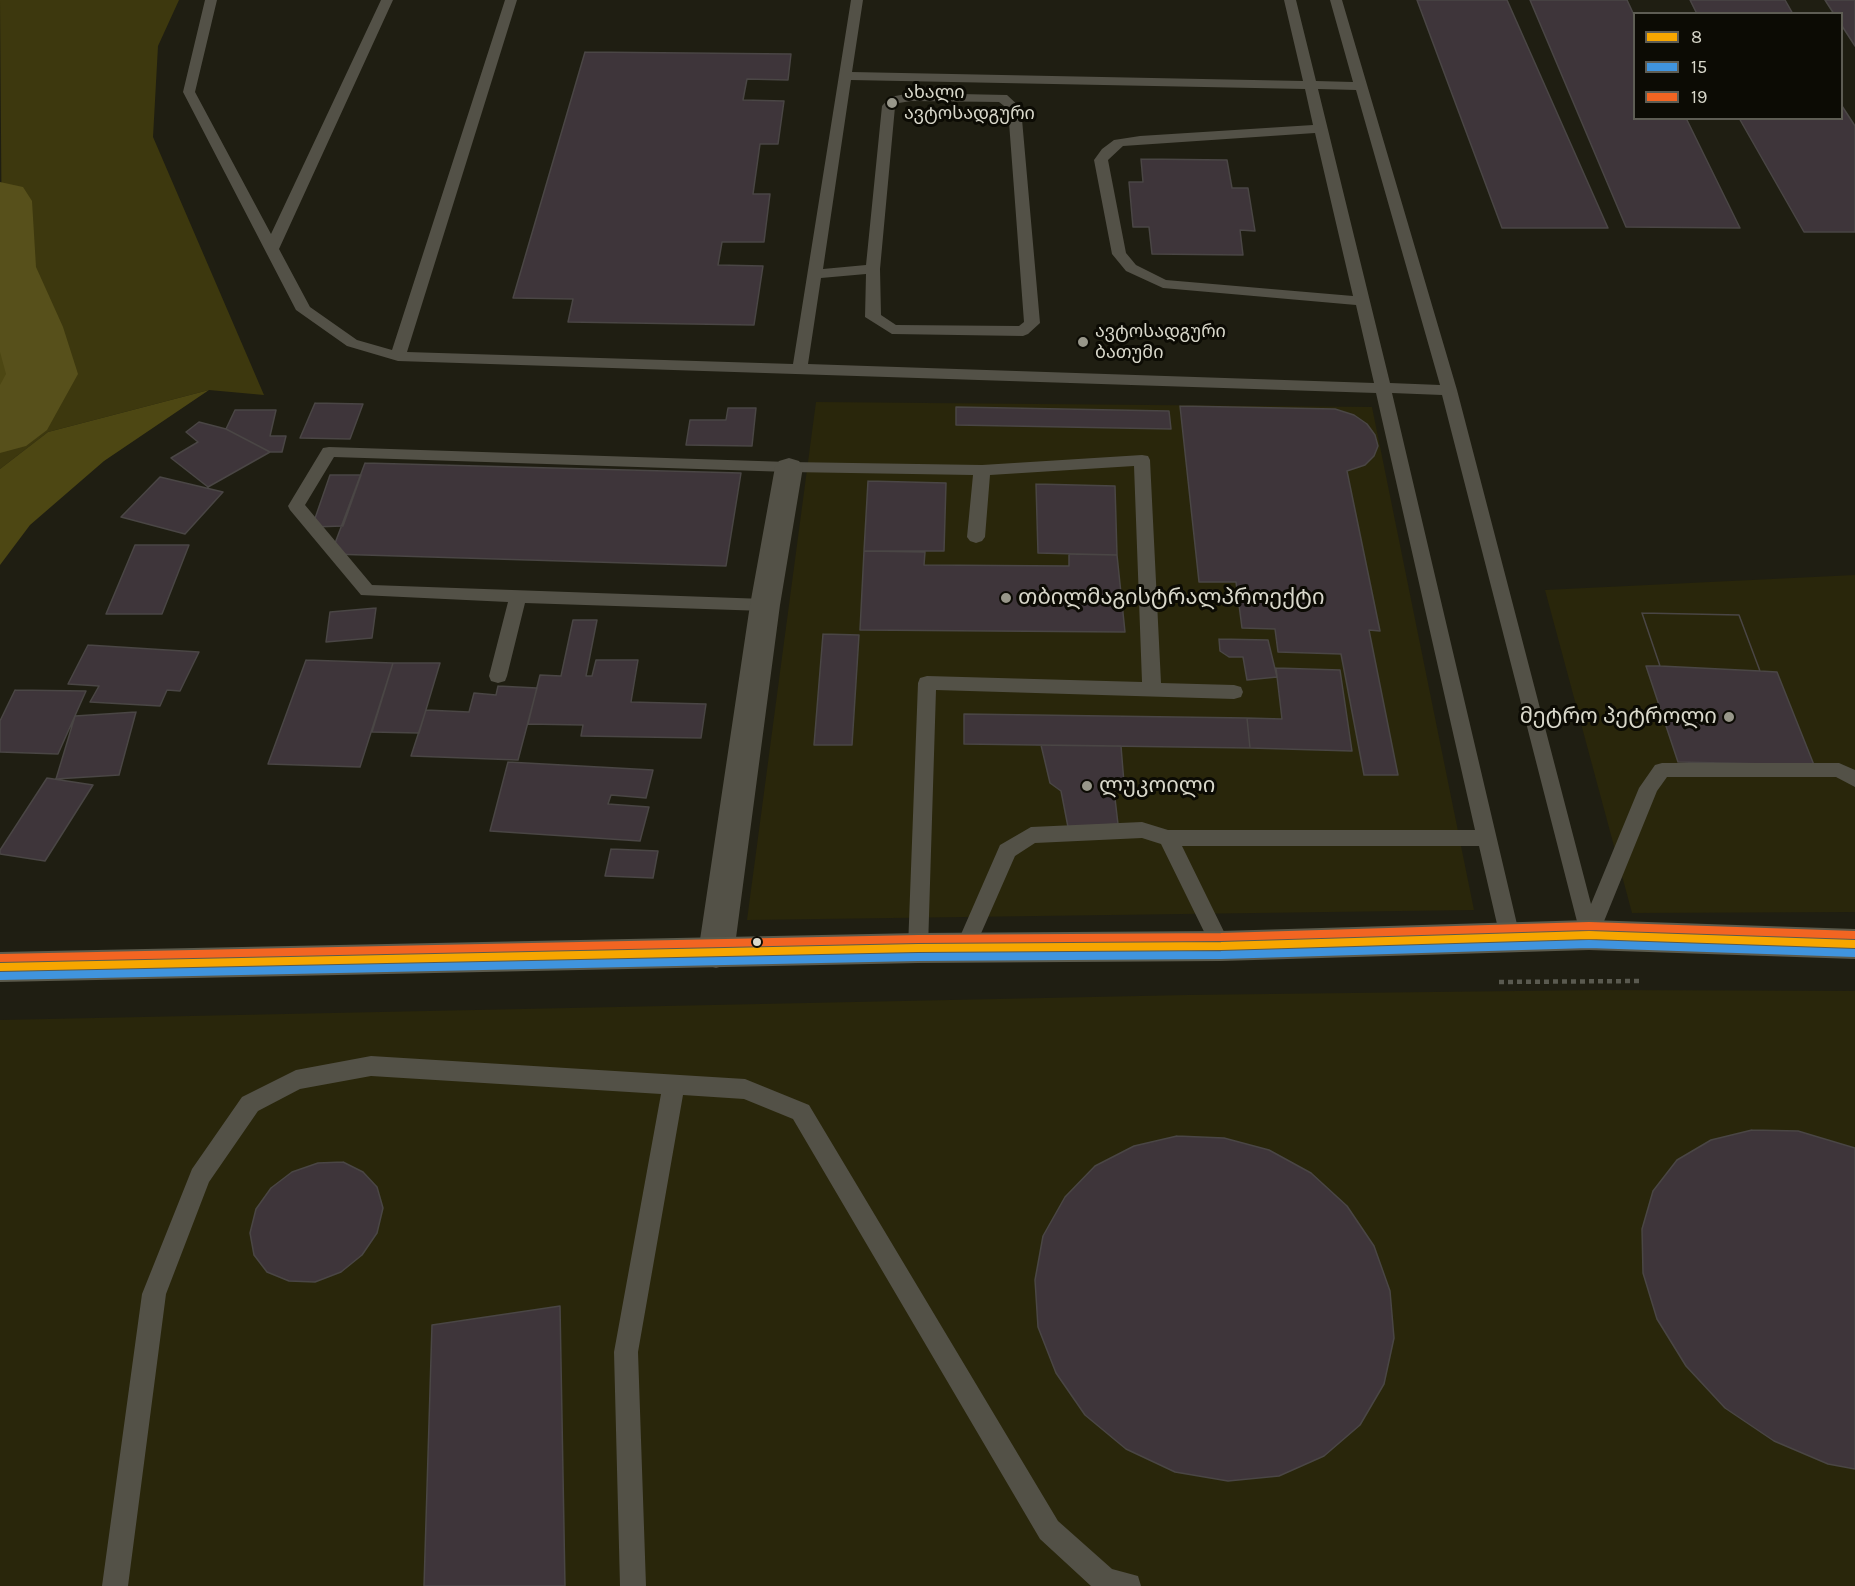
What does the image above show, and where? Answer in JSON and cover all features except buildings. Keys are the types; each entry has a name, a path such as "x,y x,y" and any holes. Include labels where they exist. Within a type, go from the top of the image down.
{"main road":[{"path":"0,967 918,948 1221,946 1589,935 1855,944"}],"street":[{"path":"716,953 765,605 789,467"}],"lane":[{"path":"211,0 189,92 304,309 352,343 398,356 1449,390"},
{"path":"272,248 387,0"},
{"path":"398,356 512,0"},
{"path":"801,369 857,0"},
{"path":"1290,0 1383,388 1510,937"},
{"path":"1336,0 1449,390 1589,935"},
{"path":"846,76 1361,86"},
{"path":"911,97 1002,98 1014,108 1032,323 1023,331 891,329 873,317 873,269 889,106 895,100 911,97"},
{"path":"1320,129 1119,143 1101,160 1119,254 1131,268 1163,284 1362,301"},
{"path":"815,274 873,269"},
{"path":"765,605 367,591 296,506 329,452 789,467 982,470 1142,460 1152,690"},
{"path":"976,537 982,470"},
{"path":"498,675 518,597"},
{"path":"918,948 927,683 1234,692"},
{"path":"1589,935 1649,788 1662,770 1839,770 1855,780"},
{"path":"965,948 1007,851 1031,836 1142,830 1168,838 1487,838"},
{"path":"1168,838 1221,946"},
{"path":"115,1586 154,1294 200,1176 250,1104 296,1080 371,1066 745,1089 801,1112 1049,1530 1104,1581 1128,1586"},
{"path":"633,1586 626,1352 674,1085"}],"shaded area":[{"path":"0,0 179,0 158,46 153,137 264,395 209,390 48,432 0,469 0,429 21,413 28,327 2,267"},
{"path":"0,209 2,267 28,327 42,374 21,413 0,429"},
{"path":"209,390 104,461 30,525 0,565 0,469 48,432"},
{"path":"816,402 1372,407 1474,910 747,920"},
{"path":"1855,575 1855,912 1632,913 1545,590"},
{"path":"1598,990 1855,991 1855,1586 0,1586 0,1020 1187,995"}],"waterway":[{"path":"0,201 2,267 28,327 42,374 21,413 0,429"}],"transit line":[{"name":"19","path":"0,958 918,939 1221,937 1589,926 1855,935"},
{"name":"8","path":"0,967 918,948 1221,946 1589,935 1855,944"},
{"name":"15","path":"0,976 918,957 1221,955 1589,944 1855,953"}],"place":[{"name":"ახალი ავტოსადგური","path":"892,103"},
{"name":"ავტოსადგური ბათუმი","path":"1083,342"},
{"name":"თბილმაგისტრალპროექტი","path":"1006,598"},
{"name":"მეტრო პეტროლი","path":"1729,717"},
{"name":"ლუკოილი","path":"1087,786"}]}
